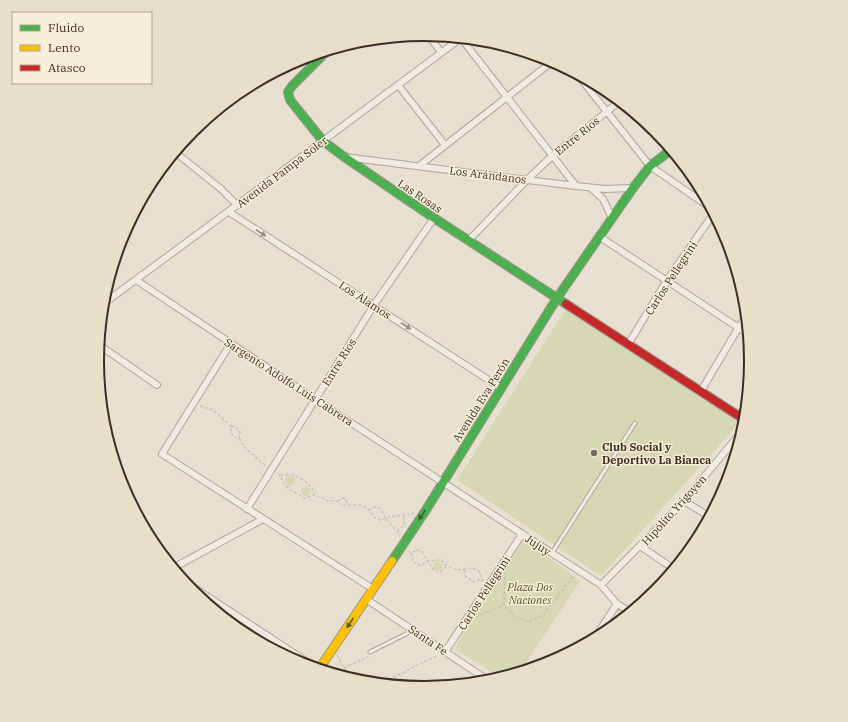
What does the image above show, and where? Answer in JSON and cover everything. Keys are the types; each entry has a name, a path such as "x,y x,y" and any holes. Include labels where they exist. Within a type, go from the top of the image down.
{"street":[{"path":"433,41 441,52"},
{"name":"Avenida Pampa Soler","path":"110,299 238,206 454,43"},
{"path":"466,44 576,186"},
{"name":"Las Rosas","path":"319,59 288,92 290,100 323,141 468,241 629,343 739,416"},
{"path":"419,166 547,66"},
{"path":"398,85 445,145"},
{"path":"585,85 650,166 701,201"},
{"name":"Entre Ríos","path":"468,241 526,180 552,156 616,105"},
{"name":"Avenida Eva Perón","path":"321,664 426,510 442,482 558,298 612,218 650,166 667,153"},
{"path":"179,155 222,189 238,206"},
{"name":"Los Arándanos","path":"343,156 591,188 633,188"},
{"path":"591,188 603,199 612,218"},
{"name":"Los Álamos","path":"228,212 501,388"},
{"name":"Entre Ríos","path":"247,509 374,306 434,218"},
{"name":"Carlos Pellegrini","path":"629,343 667,280 710,218"},
{"path":"600,237 742,330"},
{"name":"Sargento Adolfo Luis Cabrera","path":"136,280 442,482"},
{"path":"701,390 741,323"},
{"path":"231,343 162,454 373,589"},
{"path":"105,349 157,385"},
{"name":"Hipólito Yrigoyen","path":"601,585 684,501 734,441"},
{"name":"Jujuy","path":"442,482 601,585 617,604 626,609"},
{"path":"684,501 705,514"},
{"path":"178,565 263,519"},
{"name":"Carlos Pellegrini","path":"445,652 522,534"},
{"path":"640,546 670,566"},
{"path":"206,595 296,654"},
{"name":"Santa Fe","path":"366,599 481,676"},
{"path":"602,627 617,604"}],"lane":[{"path":"552,554 635,423"},
{"path":"370,652 414,630"}],"path":[{"path":"193,404 213,410 231,426 237,428 240,432 239,438 245,448 271,470 282,476 292,474 311,486 315,496"},
{"path":"231,426 231,433 234,437 239,438"},
{"path":"282,476 282,481 286,487 304,498 315,496 338,501 342,498 346,499 348,504"},
{"path":"338,501 342,506 348,504 362,506 369,510 375,518 380,520 426,510"},
{"path":"369,510 374,507 380,508 389,524 397,531 405,550 411,553"},
{"path":"397,531 404,524 404,516"},
{"path":"411,553 417,550 422,552 432,568 439,573 447,566"},
{"path":"411,553 413,562 421,566 428,561 441,560 447,566 457,570 473,568 480,572 481,578 489,586"},
{"path":"506,559 504,605 514,616 528,622 543,615 577,570"},
{"path":"464,570 466,577 475,582 481,578"},
{"path":"465,622 504,605"},
{"path":"333,648 346,671"},
{"path":"344,668 372,655 370,652"},
{"path":"391,679 445,652"}],"green space":[{"name":"Club Social y Deportivo La Bianca","path":"565,310 574,311 739,419 737,426 601,576 457,480"},
{"path":"290,476 295,481 290,486 285,481"},
{"path":"306,486 311,491 306,496 301,491"},
{"name":"Plaza Dos Naciones","path":"523,539 580,581 525,665 493,673 455,649 466,628"},
{"path":"438,561 443,566 438,571 433,566"}],"traffic: fast":[{"path":"319,59 288,92 290,100 323,141 434,218 566,304"},
{"path":"392,561 426,510 557,298 633,188 650,166 667,153"}],"traffic: slow":[{"path":"322,664 392,561"}],"traffic: jam":[{"path":"566,304 739,416"}],"place":[{"name":"Club Social y Deportivo La Bianca","path":"594,453"}]}
